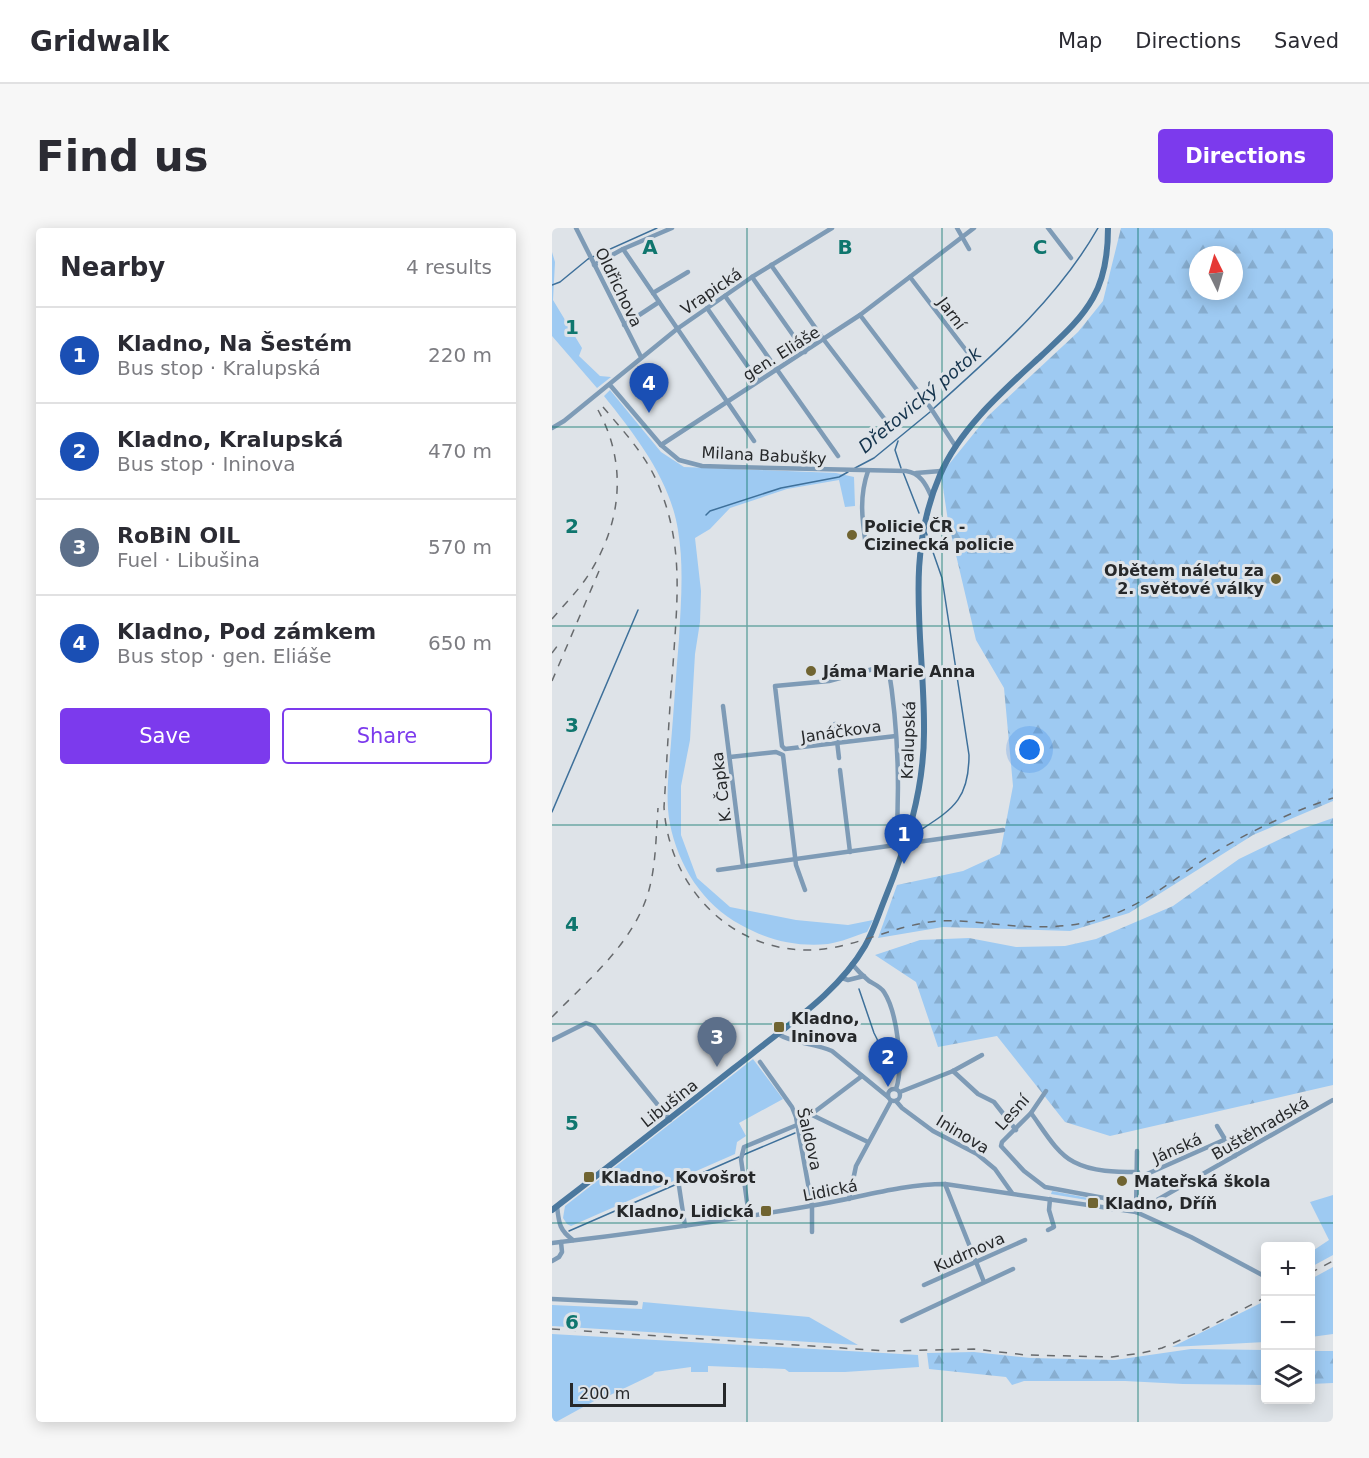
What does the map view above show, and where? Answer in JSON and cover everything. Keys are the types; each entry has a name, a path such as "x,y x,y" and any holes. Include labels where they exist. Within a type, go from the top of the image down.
{"main road":[{"name":"Kralupská","path":"852,964 866,945 893,879 919,795 923,769 924,731 917,590 922,530 931,496 941,471 967,430 1072,327 1087,308 1104,272 1108,249 1108,228"},
{"name":"Libušina","path":"554,1208 778,1034 842,978 852,964"}],"street":[{"name":"Oldřichova","path":"576,228 641,357"},
{"path":"594,264 672,228"},
{"name":"Vrapická","path":"552,428 610,385 677,329 752,277 832,228"},
{"path":"957,228 969,249"},
{"name":"gen. Eliáše","path":"661,445 824,340 974,228"},
{"path":"1048,228 1071,258"},
{"path":"623,249 754,441"},
{"path":"771,265 824,340 893,430"},
{"path":"653,293 688,272"},
{"path":"752,277 804,352"},
{"name":"Jarní","path":"910,277 975,362"},
{"path":"725,296 838,456"},
{"path":"624,325 659,302"},
{"path":"707,308 758,381"},
{"path":"860,315 930,407 956,447"},
{"path":"610,385 661,445"},
{"name":"Milana Babušky","path":"661,445 679,460 702,466 898,470 916,473 941,471"},
{"path":"866,546 861,508 863,485 868,471"},
{"path":"916,473 923,480 931,496"},
{"name":"Kralupská","path":"788,750 783,746 775,686 829,681 888,665 895,704 897,736 896,845"},
{"name":"K. Čapka","path":"723,706 742,866"},
{"path":"835,724 839,758"},
{"name":"Janáčkova","path":"788,750 897,736"},
{"name":"Janáčkova","path":"729,757 782,753 796,860"},
{"path":"840,770 850,852"},
{"path":"718,870 1003,830"},
{"path":"796,860 795,865 805,890"},
{"path":"852,964 883,991 893,1014 898,1044 900,1098 892,1100"},
{"path":"842,978 848,980 864,976"},
{"path":"552,1040 586,1023 594,1026 670,1120"},
{"name":"Ininova","path":"778,1034 832,1051 933,1131 977,1154 995,1169 1012,1193"},
{"path":"849,1199 856,1166 892,1100 890,1090 898,1091 953,1071 982,1055"},
{"name":"Šaldova","path":"760,1062 792,1107 812,1206 812,1232"},
{"path":"953,1071 978,1094 994,1102 1016,1130"},
{"path":"749,1216 741,1156 744,1147 797,1125 862,1076"},
{"name":"Lesní","path":"1046,1091 1031,1113 1002,1142 1001,1146 1028,1174 1051,1189"},
{"name":"Buštěhradská","path":"1136,1212 1333,1100"},
{"name":"Jánská","path":"1031,1113 1058,1148 1073,1162 1106,1172 1138,1175 1226,1139"},
{"path":"810,1114 868,1142"},
{"name":"Jánská","path":"1217,1126 1235,1156"},
{"path":"1136,1212 1137,1151"},
{"path":"945,1184 984,1282"},
{"name":"Lidická","path":"552,1243 685,1226 812,1206 914,1186 945,1184 1136,1212 1191,1237 1261,1274"},
{"path":"679,1186 685,1226"},
{"name":"Lidická","path":"1051,1189 1104,1198 1110,1203 1112,1209"},
{"path":"1048,1230 1054,1227 1049,1210 1050,1199"},
{"path":"554,1208 559,1225 564,1233 573,1240"},
{"name":"Kudrnova","path":"924,1285 1024,1240"},
{"path":"552,1261 562,1252 561,1242"},
{"path":"902,1321 1013,1269"},
{"path":"552,1299 636,1304"}],"green space":[{"path":"1121,228 1333,228 1333,801 1253,835 1129,913 1070,931 943,927 878,938 897,885 963,871 1000,854 1013,786 1004,688 976,640 948,521 941,474 988,416 1078,332 1103,301"},
{"path":"552,252 555,262 553,300 582,348 579,356 600,376 611,377 597,388 552,336"},
{"path":"610,390 661,452 684,467 836,473 854,477 855,506 845,507 839,480 787,489 730,508 710,529 695,538 701,591 700,622 695,654 690,740 681,786 681,835 697,878 730,907 796,920 848,925 873,920 867,932 828,944 816,945 772,938 727,917 704,895 686,869 674,839 668,804 668,773 681,598 681,557 678,530 674,511 659,475 628,426 604,396"},
{"path":"1333,818 1333,1085 1110,1136 1065,1122 997,1036 938,1047 916,982 875,955 920,940 969,938 1016,947 1065,946 1096,939 1173,906 1239,859 1299,830"},
{"path":"753,1059 783,1099 739,1123 746,1136 737,1142 735,1154 571,1226 567,1224 563,1218 565,1206"},
{"path":"1052,1191 1099,1200 1099,1202 1051,1194"},
{"path":"1333,1195 1333,1255 1315,1265 1315,1249 1329,1240 1310,1202"},
{"path":"1333,1267 1333,1334 1315,1336 1315,1277"},
{"path":"643,1302 809,1317 858,1345 552,1326 552,1305 642,1309"},
{"path":"1261,1303 1261,1342 1172,1347"},
{"path":"552,1334 918,1355 919,1367 845,1372 789,1372 785,1369 708,1366 708,1372 691,1372 691,1367 655,1372 552,1422"},
{"path":"1191,1349 1261,1350 1261,1385 1024,1381 1012,1385 1006,1377 929,1369 927,1353 974,1352 1031,1358 1115,1360"},
{"path":"1315,1351 1333,1351 1333,1383 1315,1384"}],"waterway":[{"path":"552,285 560,282 588,259 657,228"},
{"name":"Dřetovický potok","path":"933,409 1001,347 1044,302 1064,279 1098,228"},
{"name":"Dřetovický potok","path":"855,468 874,458 930,412"},
{"path":"898,441 895,450 901,468"},
{"name":"Dřetovický potok","path":"706,515 710,511 781,488 839,477 848,472"},
{"path":"903,472 919,513"},
{"path":"922,829 958,800 966,781 969,755 942,578 926,532"},
{"name":"Dřetovický potok","path":"552,812 638,610"},
{"path":"859,989 882,1049"},
{"path":"743,1155 795,1133"},
{"path":"569,1231 739,1157"}],"railway":[{"path":"603,407 635,445 649,466 668,511 673,533 677,598 664,807 669,838 679,866 694,891 714,913 737,931 763,943 793,949 824,949 910,926 939,921 1039,927 1084,923 1126,909 1236,840 1284,817 1333,798"},
{"path":"552,619 585,580 607,539 613,518 617,496 614,453 608,431 598,410"},
{"path":"552,681 599,571"},
{"path":"552,653 561,641"},
{"path":"552,1017 609,959 633,927 649,890 658,808"},
{"path":"1315,1270 1333,1261"},
{"path":"552,1329 887,1351 974,1349 1026,1355 1112,1357 1162,1348 1201,1331 1261,1300"}],"place":[{"name":"Kladno, Pod zámkem","path":"649,413"},
{"name":"Policie ČR - Cizinecká policie","path":"852,535"},
{"name":"Obětem náletu za 2. světové války","path":"1276,579"},
{"name":"Jáma Marie Anna","path":"811,671"},
{"name":"Kladno, Na Šestém","path":"904,864"},
{"name":"Kladno, Ininova","path":"779,1027"},
{"name":"RoBiN OIL","path":"717,1067"},
{"name":"Kladno, Kralupská","path":"888,1087"},
{"name":"Kladno, Kovošrot","path":"589,1177"},
{"name":"Mateřská škola","path":"1122,1181"},
{"name":"Kladno, Dříň","path":"1093,1203"},
{"name":"Kladno, Lidická","path":"766,1211"}]}
